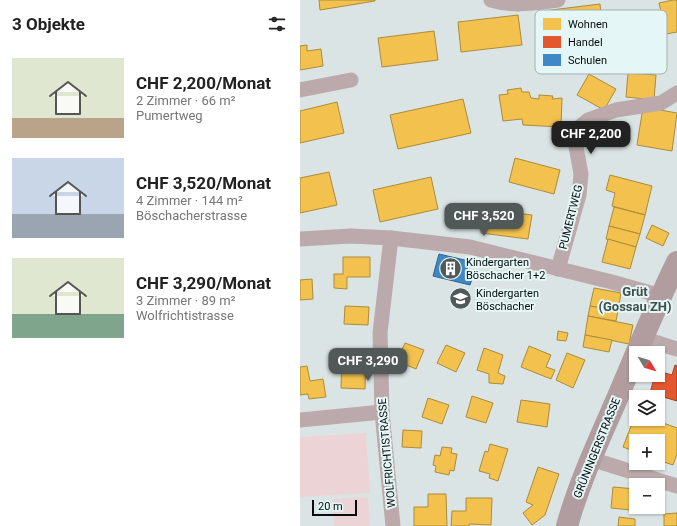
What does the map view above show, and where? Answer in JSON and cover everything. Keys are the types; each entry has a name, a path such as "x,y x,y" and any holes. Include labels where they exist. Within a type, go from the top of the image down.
{"main road":[{"name":"GRÜNINGERSTRASSE","path":"567,526 581,482 642,338 677,262"}],"street":[{"path":"491,0 500,3 523,5 558,0"},
{"path":"300,90 351,80"},
{"name":"PUMERTWEG","path":"558,269 579,195 581,174 575,140 577,129 588,120 616,110 661,102 677,93"},
{"path":"300,238 351,236 391,238 470,247 661,296"},
{"name":"WOLFRICHTISTRASSE","path":"391,238 380,333 382,412 393,526"},
{"path":"642,338 677,349"},
{"path":"300,420 382,412"},
{"path":"591,459 677,486"}],"shaded area":[{"path":"366,433 370,493 300,497 300,437"},
{"path":"368,497 370,526 334,526 332,499"}],"building: Wohnen":[{"path":"319,0 375,0 375,1 320,10"},
{"path":"677,0 677,32 667,34 667,10 661,10 659,3"},
{"path":"600,4 601,10 551,10"},
{"path":"518,15 522,45 461,52 458,22"},
{"path":"434,31 438,60 382,67 378,38"},
{"path":"307,45 307,51 321,49 323,66 300,70 300,46"},
{"path":"589,74 616,89 604,110 577,95"},
{"path":"628,74 656,75 654,100 626,97"},
{"path":"521,88 522,92 529,92 531,98 539,99 539,95 553,96 552,99 562,98 561,127 523,125 522,119 503,121 499,95 508,94 507,90"},
{"path":"463,99 471,133 398,149 390,115"},
{"path":"337,102 344,133 300,143 300,111"},
{"path":"643,107 677,113 672,151 637,145"},
{"path":"515,158 560,170 554,194 509,182"},
{"path":"329,172 337,205 300,213 300,178"},
{"path":"610,175 652,186 645,215 612,206 615,193 606,190"},
{"path":"431,177 438,209 380,222 373,190"},
{"path":"614,207 645,215 640,234 609,226"},
{"path":"484,209 532,215 528,239 481,233"},
{"path":"652,225 669,233 663,246 646,238"},
{"path":"609,226 640,234 636,247 606,239"},
{"path":"608,239 636,247 630,269 602,262"},
{"path":"343,257 370,257 370,277 347,277 347,289 334,288 334,274 343,274"},
{"path":"312,279 313,299 300,300 300,280"},
{"path":"594,288 621,293 618,311 590,306"},
{"path":"345,306 369,307 368,325 344,324"},
{"path":"590,306 618,311 616,321 588,316"},
{"path":"588,316 633,325 629,344 585,335"},
{"path":"558,331 568,333 566,341 557,340"},
{"path":"585,335 612,340 609,352 583,347"},
{"path":"405,343 424,350 416,369 397,361"},
{"path":"446,345 465,353 456,372 437,363"},
{"path":"529,346 551,355 546,367 555,370 551,379 521,367"},
{"path":"484,348 503,355 498,373 505,376 503,384 489,383 489,374 477,370"},
{"path":"342,350 366,351 365,389 341,388"},
{"path":"567,353 585,360 573,388 556,380"},
{"path":"307,366 310,381 323,379 326,397 309,399 308,394 300,395 300,367"},
{"path":"472,396 493,403 486,423 466,417"},
{"path":"428,398 449,405 442,424 422,417"},
{"path":"521,400 550,404 547,427 517,422"},
{"path":"665,424 677,428 677,454 673,465 665,462 665,434 629,434 629,449 623,447 631,426 665,426"},
{"path":"403,430 422,431 421,448 402,447"},
{"path":"490,444 508,449 498,481 489,478 490,474 479,471 485,451 488,452"},
{"path":"442,447 452,448 451,453 457,454 454,471 450,470 449,475 435,472 436,466 433,465 435,455 440,456"},
{"path":"538,467 559,474 545,515 532,525 523,513 533,505 526,502"},
{"path":"613,487 629,488 629,510 611,508"},
{"path":"428,494 446,494 447,526 414,526 414,507 428,507"},
{"path":"466,498 492,498 491,525 469,524 469,526 451,526 452,511 466,511"},
{"path":"677,513 677,526 664,526 665,514"},
{"path":"619,517 635,519 635,526 618,526"}],"building: Handel":[{"path":"675,365 677,366 677,401 665,397 665,390 651,390 653,382 665,382 665,373 672,375"}],"building: Schulen":[{"name":"Kindergarten Böschacher 1+2","path":"439,254 469,261 466,274 473,276 470,285 433,276"}],"place":[{"name":"Kindergarten Böschacher 1+2","path":"451,268"},
{"name":"Kindergarten Böschacher","path":"460,299"}],"district":[{"name":"Grüt (Gossau ZH)","path":"635,298"}]}
